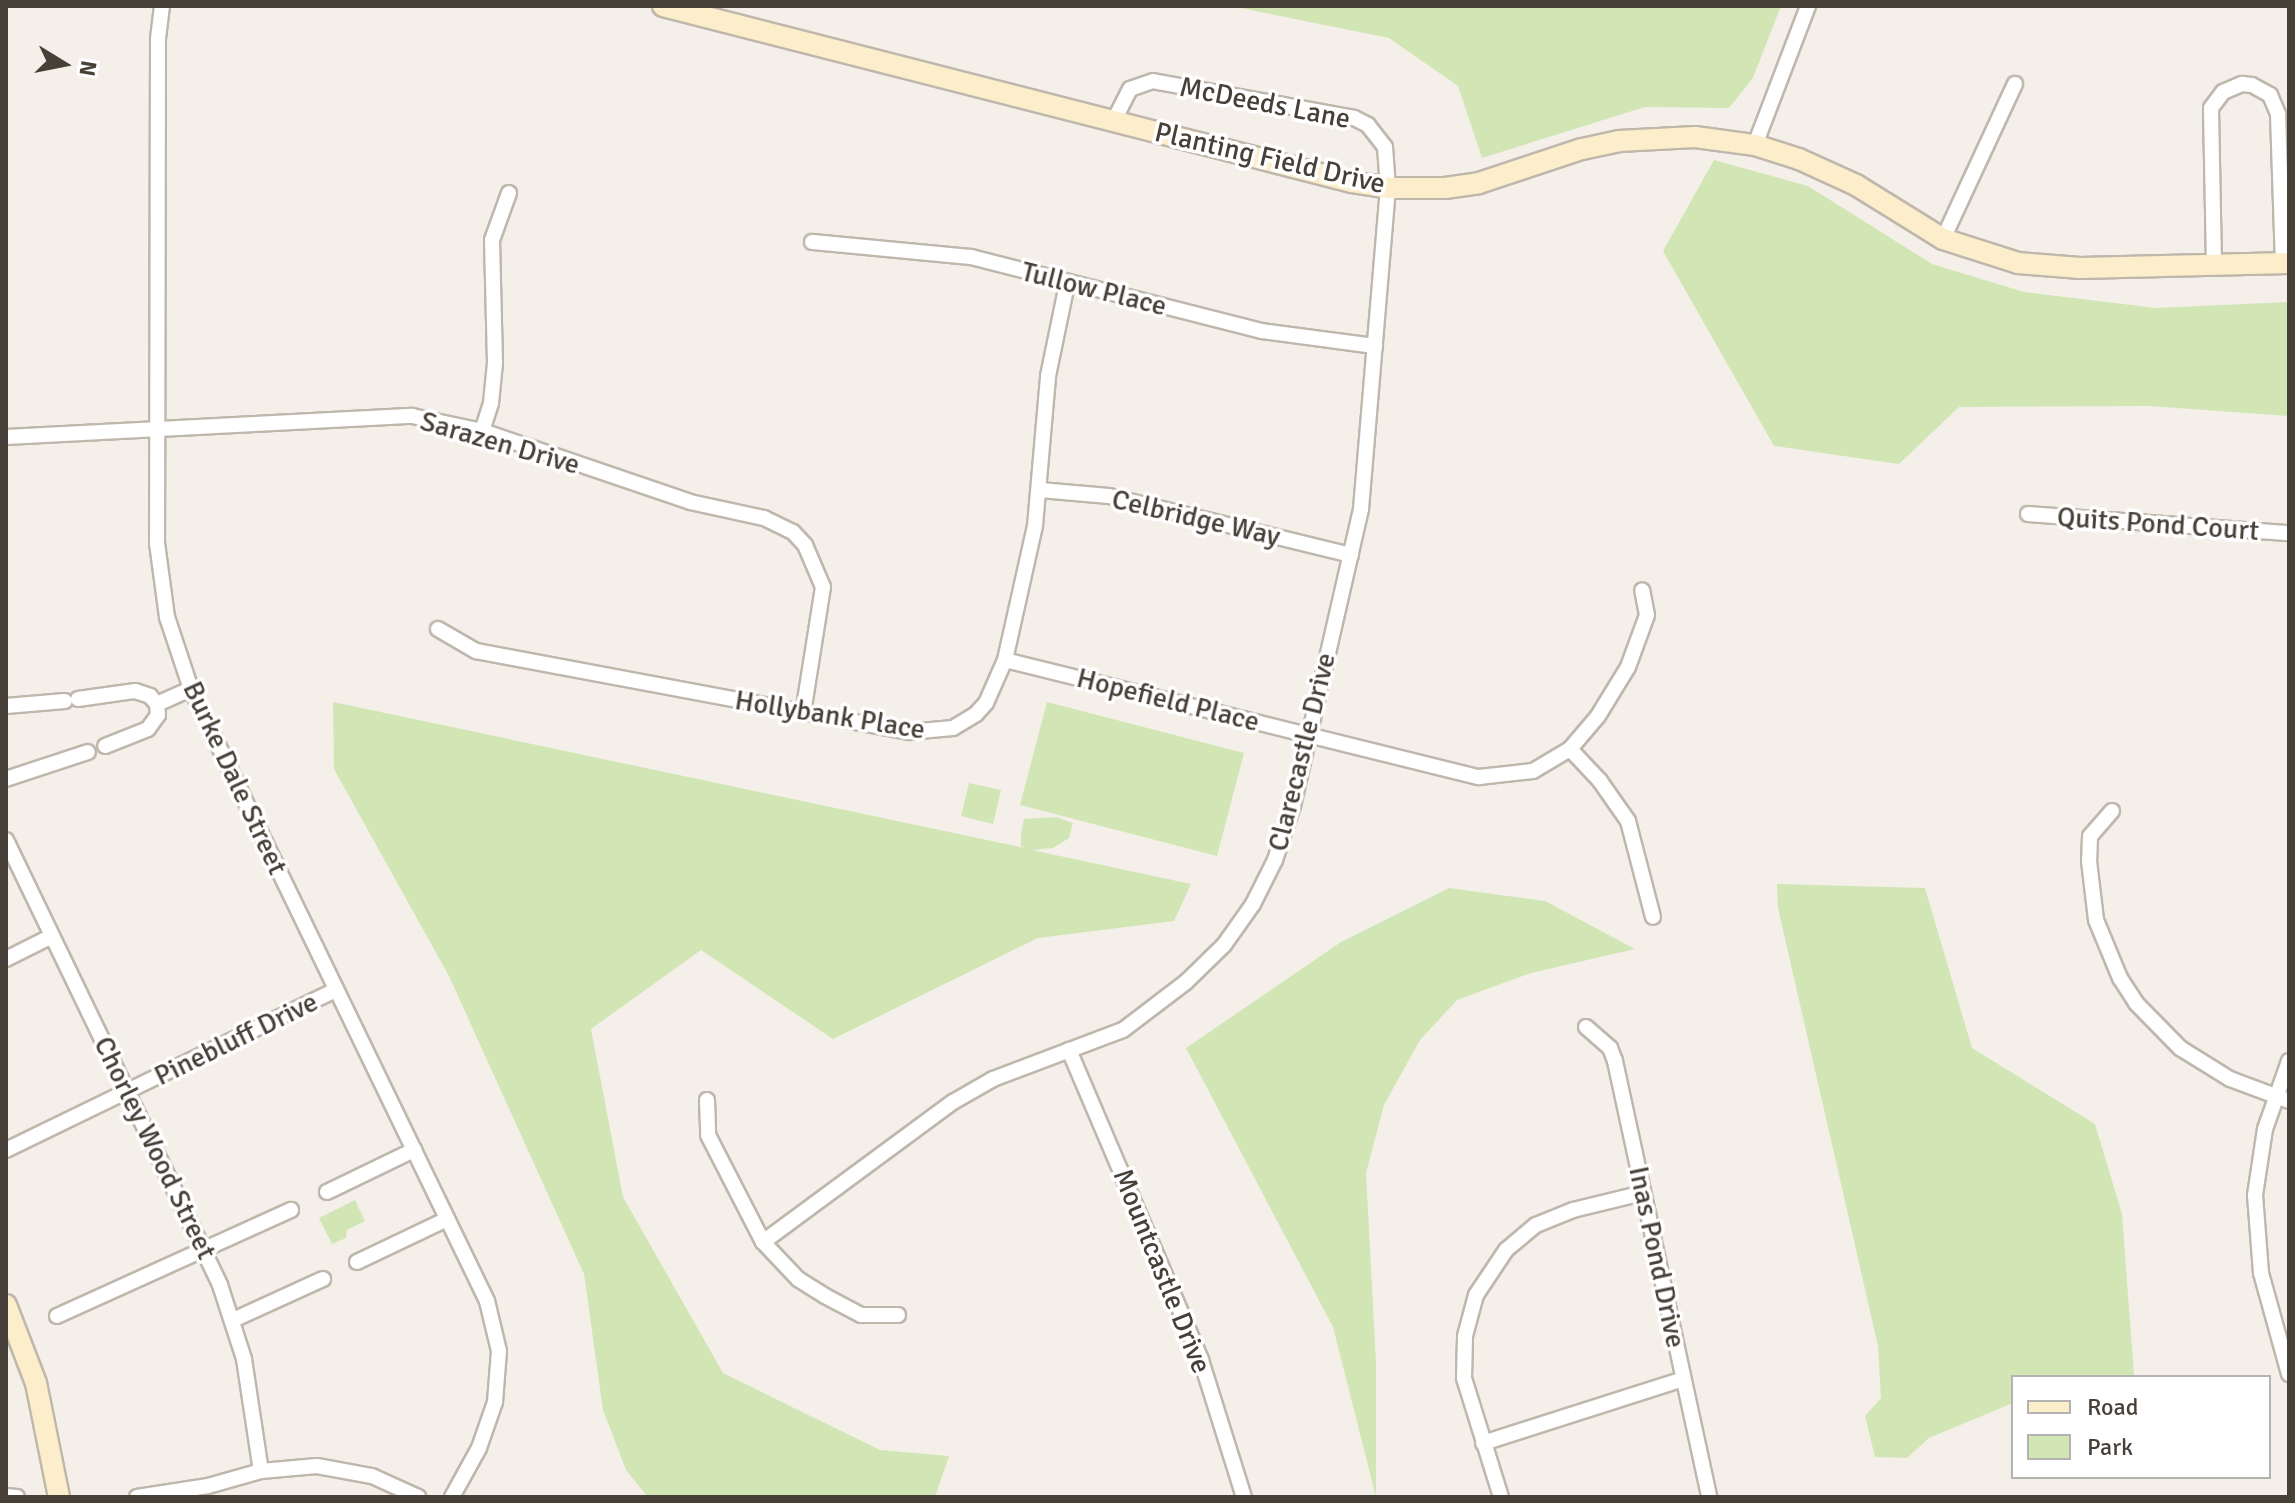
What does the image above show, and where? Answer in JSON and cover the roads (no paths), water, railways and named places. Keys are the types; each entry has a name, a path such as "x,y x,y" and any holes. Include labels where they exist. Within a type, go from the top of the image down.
{"street":[{"name":"Burke Dale Street","path":"162,6 158,40 157,429 160,580 167,617 191,689 487,1301 499,1351 499,1378 490,1424 452,1497"},
{"name":"Planting Field Drive","path":"663,6 1352,182 1388,188 1445,188 1479,183 1582,149 1619,141 1695,137 1755,145 1828,171 1943,239 1988,255 2049,267 2286,263"},
{"path":"1755,145 1808,6"},
{"name":"McDeeds Lane","path":"1114,121 1130,89 1153,81 1347,116 1368,125 1385,147 1388,188"},
{"path":"1943,239 2015,84"},
{"path":"2214,265 2211,108 2223,92 2242,84 2252,85 2270,95 2278,114 2286,263"},
{"name":"Clarecastle Drive","path":"763,1242 953,1102 993,1079 1123,1030 1186,982 1224,945 1253,904 1275,860 1293,806 1361,509 1388,188"},
{"path":"482,431 494,373 492,240 509,193"},
{"name":"Tullow Place","path":"812,242 971,257 1067,284 1262,331 1375,346"},
{"name":"Hollybank Place","path":"438,629 476,651 909,732 941,731 976,714 986,703 1005,660 1030,551 1040,490 1048,376 1067,284"},
{"name":"Sarazen Drive","path":"6,437 412,416 438,419 482,431 690,502 764,518 793,532 812,556 823,587 803,713"},
{"name":"Celbridge Way","path":"1040,490 1109,496 1351,555"},
{"name":"Quits Pond Court","path":"2028,514 2289,533"},
{"name":"Hopefield Place","path":"1005,660 1479,777 1533,771 1570,749 1598,716 1628,667 1647,615 1642,590"},
{"path":"157,704 191,689"},
{"path":"6,706 135,691 150,696 157,704 158,715 148,729 105,746"},
{"path":"1570,749 1600,781 1628,821 1653,917"},
{"path":"6,779 88,752"},
{"path":"2112,811 2090,836 2089,861 2096,920 2120,978 2158,1029 2180,1048 2230,1079 2282,1098"},
{"name":"Chorley Wood Street","path":"6,840 205,1251 233,1320 253,1399 261,1471"},
{"path":"6,959 52,936"},
{"name":"Pinebluff Drive","path":"6,1150 336,990"},
{"name":"Inas Pond Drive","path":"1586,1027 1610,1048 1615,1061 1709,1497"},
{"name":"Mountcastle Drive","path":"1069,1050 1201,1360 1244,1497"},
{"path":"2289,1061 2282,1098 2259,1159 2256,1237 2261,1273 2289,1374"},
{"path":"707,1100 708,1135 763,1242 798,1279 825,1296 861,1315 898,1315"},
{"path":"327,1192 414,1150"},
{"path":"1501,1497 1464,1378 1469,1315 1490,1271 1506,1250 1536,1225 1573,1210 1643,1193"},
{"path":"57,1316 291,1210"},
{"path":"357,1262 447,1219"},
{"path":"233,1320 323,1279"},
{"path":"6,1305 36,1383 59,1497"},
{"path":"1483,1443 1683,1379"},
{"path":"137,1497 208,1486 261,1471 317,1466 372,1476 418,1497"}]}
